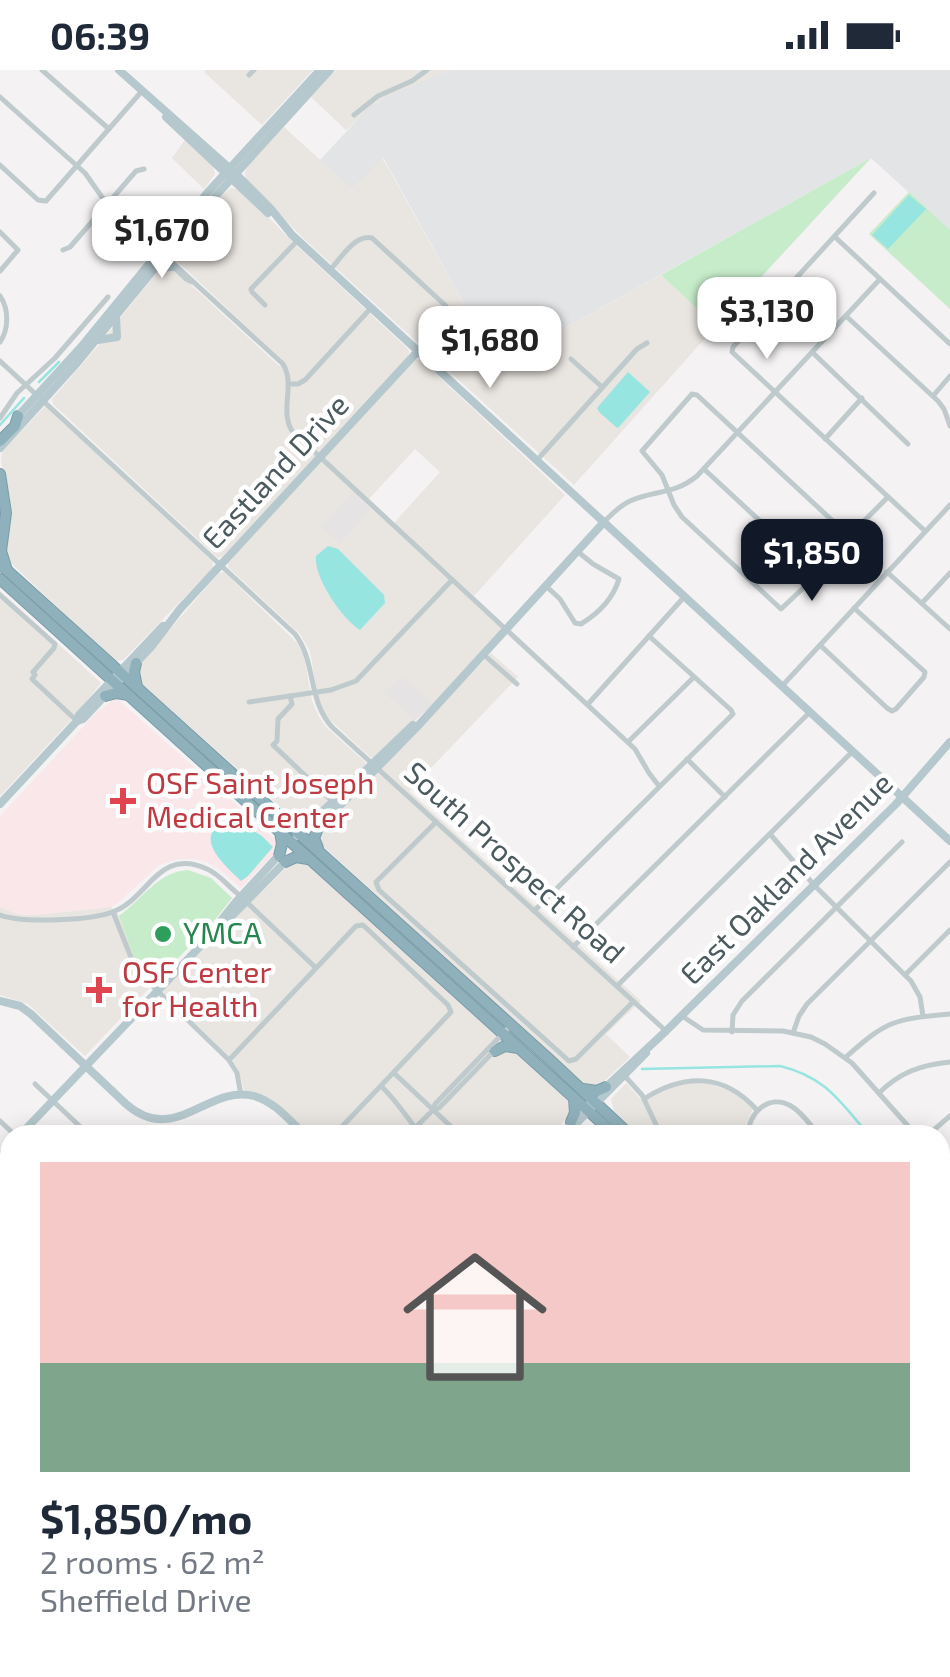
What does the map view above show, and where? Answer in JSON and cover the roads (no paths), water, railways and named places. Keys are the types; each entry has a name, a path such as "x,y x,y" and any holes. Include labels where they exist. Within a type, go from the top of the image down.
{"highway":[{"path":"0,441 18,416"},
{"path":"0,474 6,502 2,572 615,1125"},
{"path":"0,495 0,526"},
{"path":"105,667 132,662 133,692"},
{"path":"105,667 102,695 133,692"},
{"path":"284,828 314,826 317,857 491,1022 509,1031 520,1048 577,1093 608,1089 605,1118 609,1125"},
{"path":"284,828 282,859 317,857"},
{"path":"491,1022 492,1049 520,1048"},
{"path":"577,1093 574,1123 605,1118"}],"main road":[{"path":"119,70 161,108 176,128 272,210 330,270 950,841"},
{"path":"242,184 241,162 320,70"},
{"path":"18,416 40,398 230,173 330,70"},
{"path":"218,162 241,162"},
{"path":"217,188 218,162"},
{"path":"217,188 242,184"},
{"path":"0,441 97,340 162,254"},
{"path":"153,270 162,266 173,268"},
{"name":"Eastland Drive","path":"0,804 83,719 159,629 418,351"},
{"path":"28,1125 217,932 298,841 415,722 432,710 604,522"},
{"name":"East Oakland Avenue","path":"574,1123 902,798 950,742"},
{"path":"314,826 334,802 374,767"},
{"path":"0,1001 26,1010 133,1110 151,1118 172,1118 241,1094 267,1101 293,1125"}],"street":[{"path":"42,70 109,129"},
{"path":"354,115 378,96 427,70"},
{"path":"0,165 43,202 48,200 142,91"},
{"path":"0,97 77,166 108,203 162,254 283,364 289,375 286,412 292,431 628,742 659,786"},
{"path":"62,250 70,247 136,172 144,169"},
{"path":"874,194 731,350 925,531"},
{"path":"0,232 18,250 0,271"},
{"path":"834,237 950,344"},
{"path":"330,270 358,240 372,238 448,308 446,320 418,351"},
{"path":"265,305 252,292 253,285 298,240"},
{"path":"162,254 192,282"},
{"path":"604,522 630,501 687,484 880,279"},
{"path":"0,296 7,313 0,342"},
{"path":"0,418 25,385 55,358 108,297"},
{"path":"290,384 305,380 372,308"},
{"path":"846,316 933,396 944,409 950,426"},
{"path":"537,460 637,348 647,343"},
{"path":"812,352 908,444"},
{"path":"570,359 602,388"},
{"name":"South Prospect Road","path":"0,362 298,638 308,655 314,693 326,720 666,1031"},
{"path":"933,396 950,376"},
{"path":"704,469 816,574 782,609 685,520 662,475 642,450 694,394 850,536 888,497"},
{"path":"825,438 862,398"},
{"path":"782,686 950,504"},
{"path":"546,586 575,623 581,624 612,596 619,579 577,551"},
{"path":"888,572 950,629"},
{"path":"922,603 950,573"},
{"path":"249,702 314,693 356,680 452,580"},
{"path":"0,596 55,644 32,679 77,721"},
{"path":"588,704 685,596"},
{"path":"820,645 887,708 896,709 925,672 854,608"},
{"path":"534,910 731,718 733,712 649,636"},
{"path":"484,654 517,684"},
{"path":"628,742 694,677"},
{"path":"290,696 292,704 278,719 277,741 273,745 334,802"},
{"path":"574,947 810,712"},
{"path":"617,986 852,752"},
{"path":"686,759 725,797"},
{"path":"436,822 376,884 379,890 569,1060 576,1059 634,1002"},
{"path":"770,834 905,975 918,993 923,1016"},
{"path":"732,1032 738,1005 902,842"},
{"path":"793,1033 807,1004 950,862"},
{"path":"0,915 31,921 100,916 128,903 161,871 182,864 207,869 316,968"},
{"path":"113,912 133,965 229,1060 237,1073 241,1094"},
{"path":"229,1060 361,924 451,1008 450,1014 344,1125"},
{"path":"905,975 950,930"},
{"path":"846,1058 883,1027 902,1020 950,1014"},
{"path":"682,1016 703,1030 771,1030 820,1041 846,1058 907,1125"},
{"path":"433,1110 445,1102 509,1031"},
{"path":"419,1125 492,1049"},
{"path":"878,1092 916,1068 950,1062"},
{"path":"394,1073 450,1125"},
{"path":"623,1074 644,1099 656,1125"},
{"path":"644,1099 673,1084 705,1080 738,1092 757,1110"},
{"path":"36,1084 79,1125"},
{"path":"381,1086 413,1125"},
{"path":"447,1092 460,1086"},
{"path":"445,1102 446,1121"},
{"path":"748,1125 757,1110 770,1103 786,1104 810,1125"}],"water":[{"path":"909,195 926,209 888,249 872,235"},
{"path":"503,316 512,319 522,340 512,350 499,354 486,329"},
{"path":"628,372 650,392 618,428 597,408"},
{"path":"328,546 338,549 384,595 385,603 360,630 338,608 319,575 316,556"},
{"path":"244,819 273,847 241,881 218,856 211,841 218,825"}],"waterway":[{"path":"39,382 59,362"},
{"path":"0,425 24,398"},
{"path":"642,1069 780,1066 821,1084 860,1125"}],"place":[{"name":"OSF Saint Joseph Medical Center","path":"123,801"},
{"name":"YMCA","path":"163,934"},
{"name":"OSF Center for Health","path":"99,990"}]}
